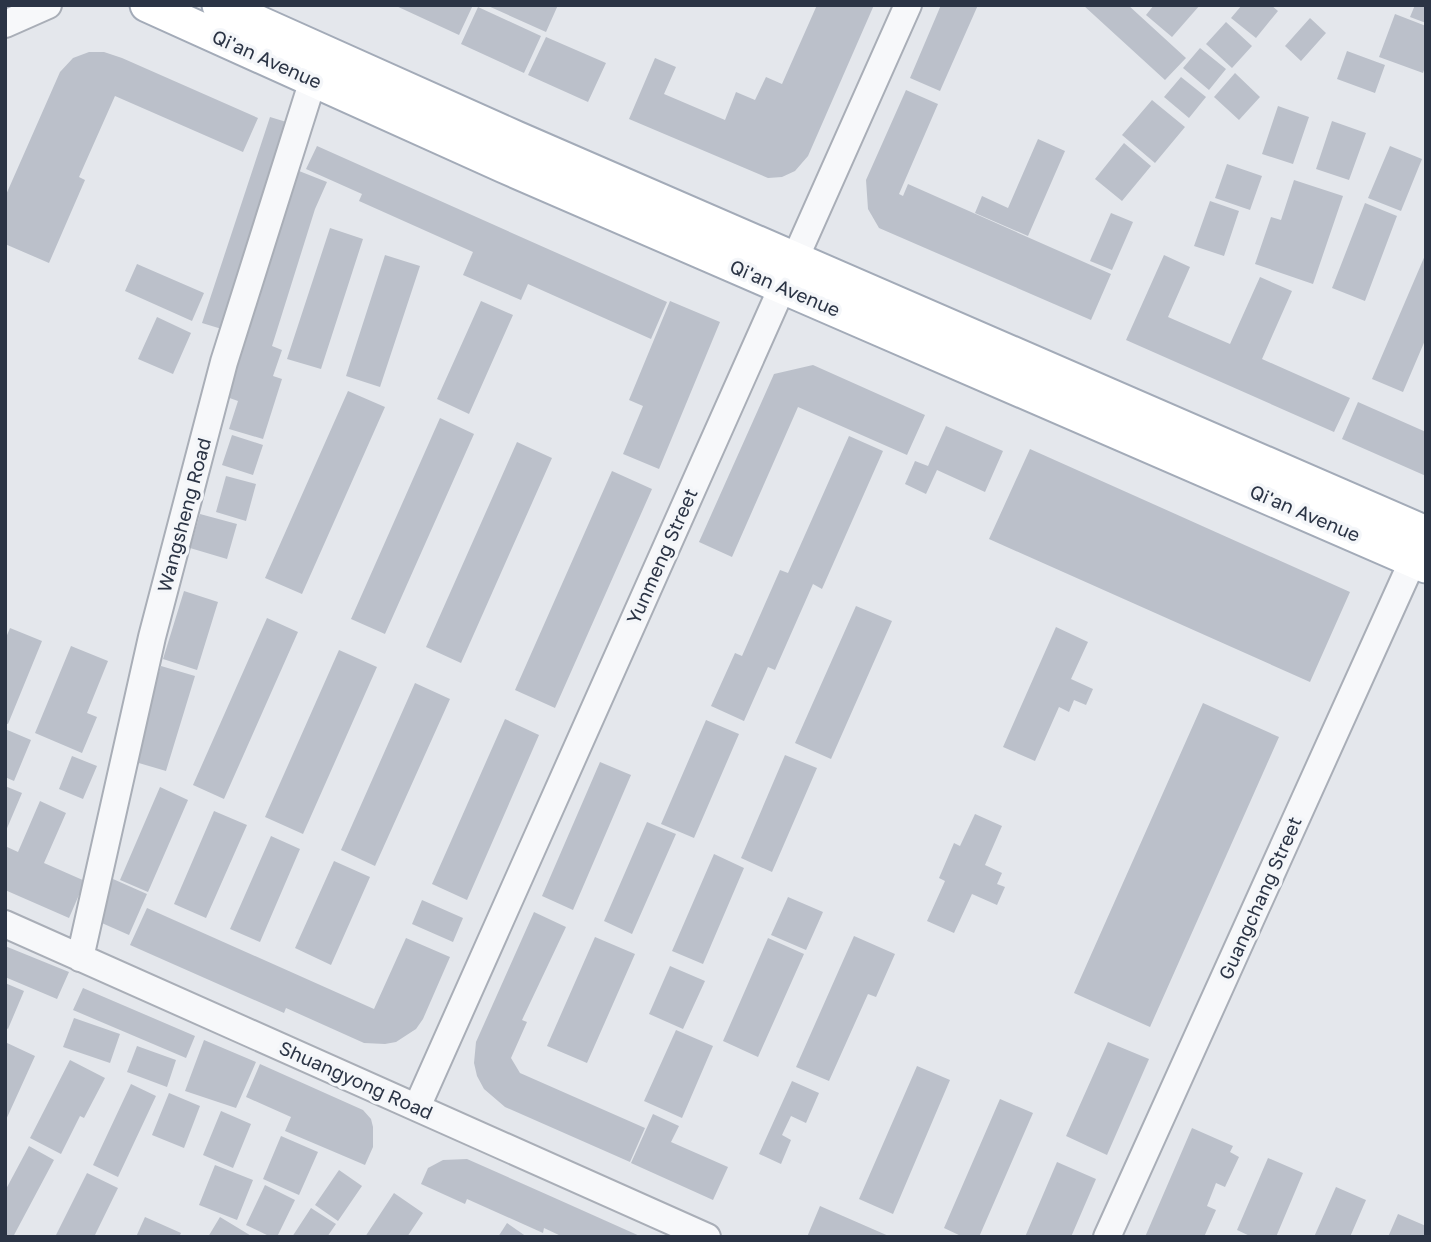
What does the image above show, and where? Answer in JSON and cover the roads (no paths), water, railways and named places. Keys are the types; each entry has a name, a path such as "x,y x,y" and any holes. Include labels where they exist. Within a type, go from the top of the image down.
{"main road":[{"name":"Qi'an Avenue","path":"147,5 313,80 789,273 1422,553"},
{"name":"Qi'an Avenue","path":"219,5 503,133 789,273"}],"street":[{"path":"5,24 48,5"},
{"name":"Yunmeng Street","path":"416,1107 908,5"},
{"name":"Wangsheng Road","path":"80,958 152,637 224,362 313,80"},
{"name":"Guangchang Street","path":"1107,1237 1422,553"},
{"name":"Shuangyong Road","path":"5,924 707,1237"}]}
